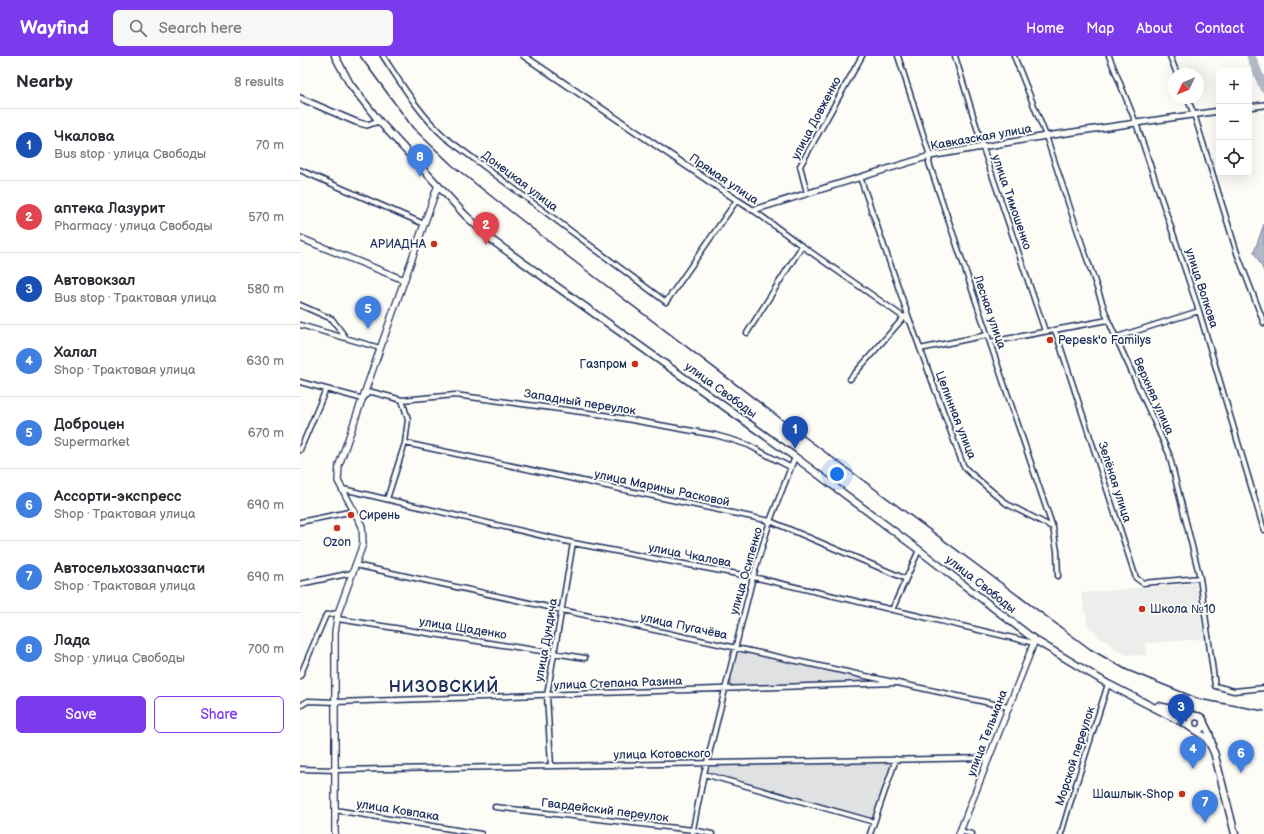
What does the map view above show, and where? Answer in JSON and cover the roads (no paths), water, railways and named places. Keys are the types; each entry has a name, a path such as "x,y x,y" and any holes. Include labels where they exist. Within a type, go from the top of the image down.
{"main road":[{"name":"улица Свободы","path":"335,56 350,84 379,121 465,215 493,241 795,457 920,550 1034,641 1108,684 1141,700"},
{"path":"334,834 336,770 335,632 338,616 363,544 362,526 338,481 339,465 438,185"},
{"path":"300,238 404,280"},
{"name":"улица Тельмана","path":"960,832 1034,641"},
{"path":"1141,700 1201,718 1204,723 1202,728 1199,730 1194,729 1190,722 1195,717 1201,718"},
{"path":"1141,700 1194,729 1208,741 1215,755"},
{"path":"1201,718 1209,733 1234,834"}],"street":[{"name":"Донецкая улица","path":"383,56 408,94 432,125 446,138 666,302 737,200"},
{"name":"Прямая улица","path":"524,56 753,210 802,246 906,315 910,321"},
{"name":"улица Довженко","path":"807,193 800,166 862,56"},
{"name":"Лесная улица","path":"898,56 930,156 929,163 1053,528 1057,551 1058,576"},
{"name":"улица Тимошенко","path":"955,56 983,148 1045,331"},
{"name":"Верхняя улица","path":"1014,56 1046,136 1108,320 1169,454 1200,578 1215,686 1234,691 1264,688"},
{"name":"улица Волкова","path":"1109,56 1136,123 1199,311 1264,530"},
{"path":"1170,56 1175,68"},
{"path":"300,98 356,122 367,125 379,121"},
{"path":"1190,104 1237,253 1264,323"},
{"path":"1252,107 1264,105"},
{"name":"Кавказская улица","path":"753,210 930,156 1046,136 1216,111"},
{"path":"300,170 424,224"},
{"path":"850,379 906,315 860,177"},
{"path":"747,333 802,246"},
{"path":"300,305 332,318 346,338"},
{"path":"1117,337 1199,311"},
{"path":"990,342 1108,320"},
{"name":"Целинная улица","path":"910,321 963,465 968,472 1006,504 1053,528"},
{"path":"300,325 380,348"},
{"name":"Зелёная улица","path":"1055,330 1136,578 1143,583 1200,578"},
{"path":"920,349 987,335"},
{"path":"300,382 363,399"},
{"path":"300,450 326,389"},
{"name":"Западный переулок","path":"363,399 368,393 372,392 402,400 455,395 604,415 715,435 733,440 748,445 790,467"},
{"path":"387,499 405,443 408,419 402,400"},
{"name":"улица Марины Расковой","path":"405,443 770,522 906,580"},
{"name":"улица Осипенко","path":"692,832 704,774 708,763 753,578 770,522 795,457"},
{"name":"улица Чкалова","path":"343,490 573,543 753,578 1034,641"},
{"path":"300,522 354,511"},
{"name":"улица Дундича","path":"551,766 547,695 573,543"},
{"path":"892,610 920,550"},
{"name":"улица Пугачёва","path":"356,564 1008,707"},
{"path":"300,584 352,573"},
{"path":"300,676 326,615 338,616"},
{"name":"улица Щаденко","path":"338,616 585,658"},
{"name":"улица Степана Разина","path":"300,706 308,701 336,702 902,683"},
{"name":"Морской переулок","path":"1061,834 1108,684"},
{"name":"улица Котовского","path":"300,769 336,770 989,758"},
{"path":"870,834 896,759"},
{"name":"улица Котовского","path":"704,774 874,822"},
{"name":"Гвардейский переулок","path":"495,807 712,834"},
{"name":"улица Ковпака","path":"335,810 481,834"},
{"path":"960,832 972,834"}],"waterway":[{"path":"1251,56 1264,88"}],"railway":[{"path":"360,56 413,128 453,166 566,255 809,440 1090,649 1127,670 1199,699 1264,711"}],"place":[{"name":"Лада","path":"420,177"},
{"name":"АРИАДНА","path":"434,244"},
{"name":"аптека Лазурит","path":"486,245"},
{"name":"Доброцен","path":"368,329"},
{"name":"Pepesk'o Familys","path":"1050,340"},
{"name":"Газпром","path":"635,364"},
{"name":"Чкалова","path":"795,449"},
{"name":"Сирень","path":"351,515"},
{"name":"Ozon","path":"337,528"},
{"name":"Школа №10","path":"1142,609"},
{"name":"Автовокзал","path":"1181,727"},
{"name":"Халал","path":"1193,769"},
{"name":"Ассорти-экспресс","path":"1241,773"},
{"name":"Шашлык-Shop","path":"1182,794"},
{"name":"Автосельхоззапчасти","path":"1205,823"}],"district":[{"name":"НИЗОВСКИЙ","path":"444,686"}]}
